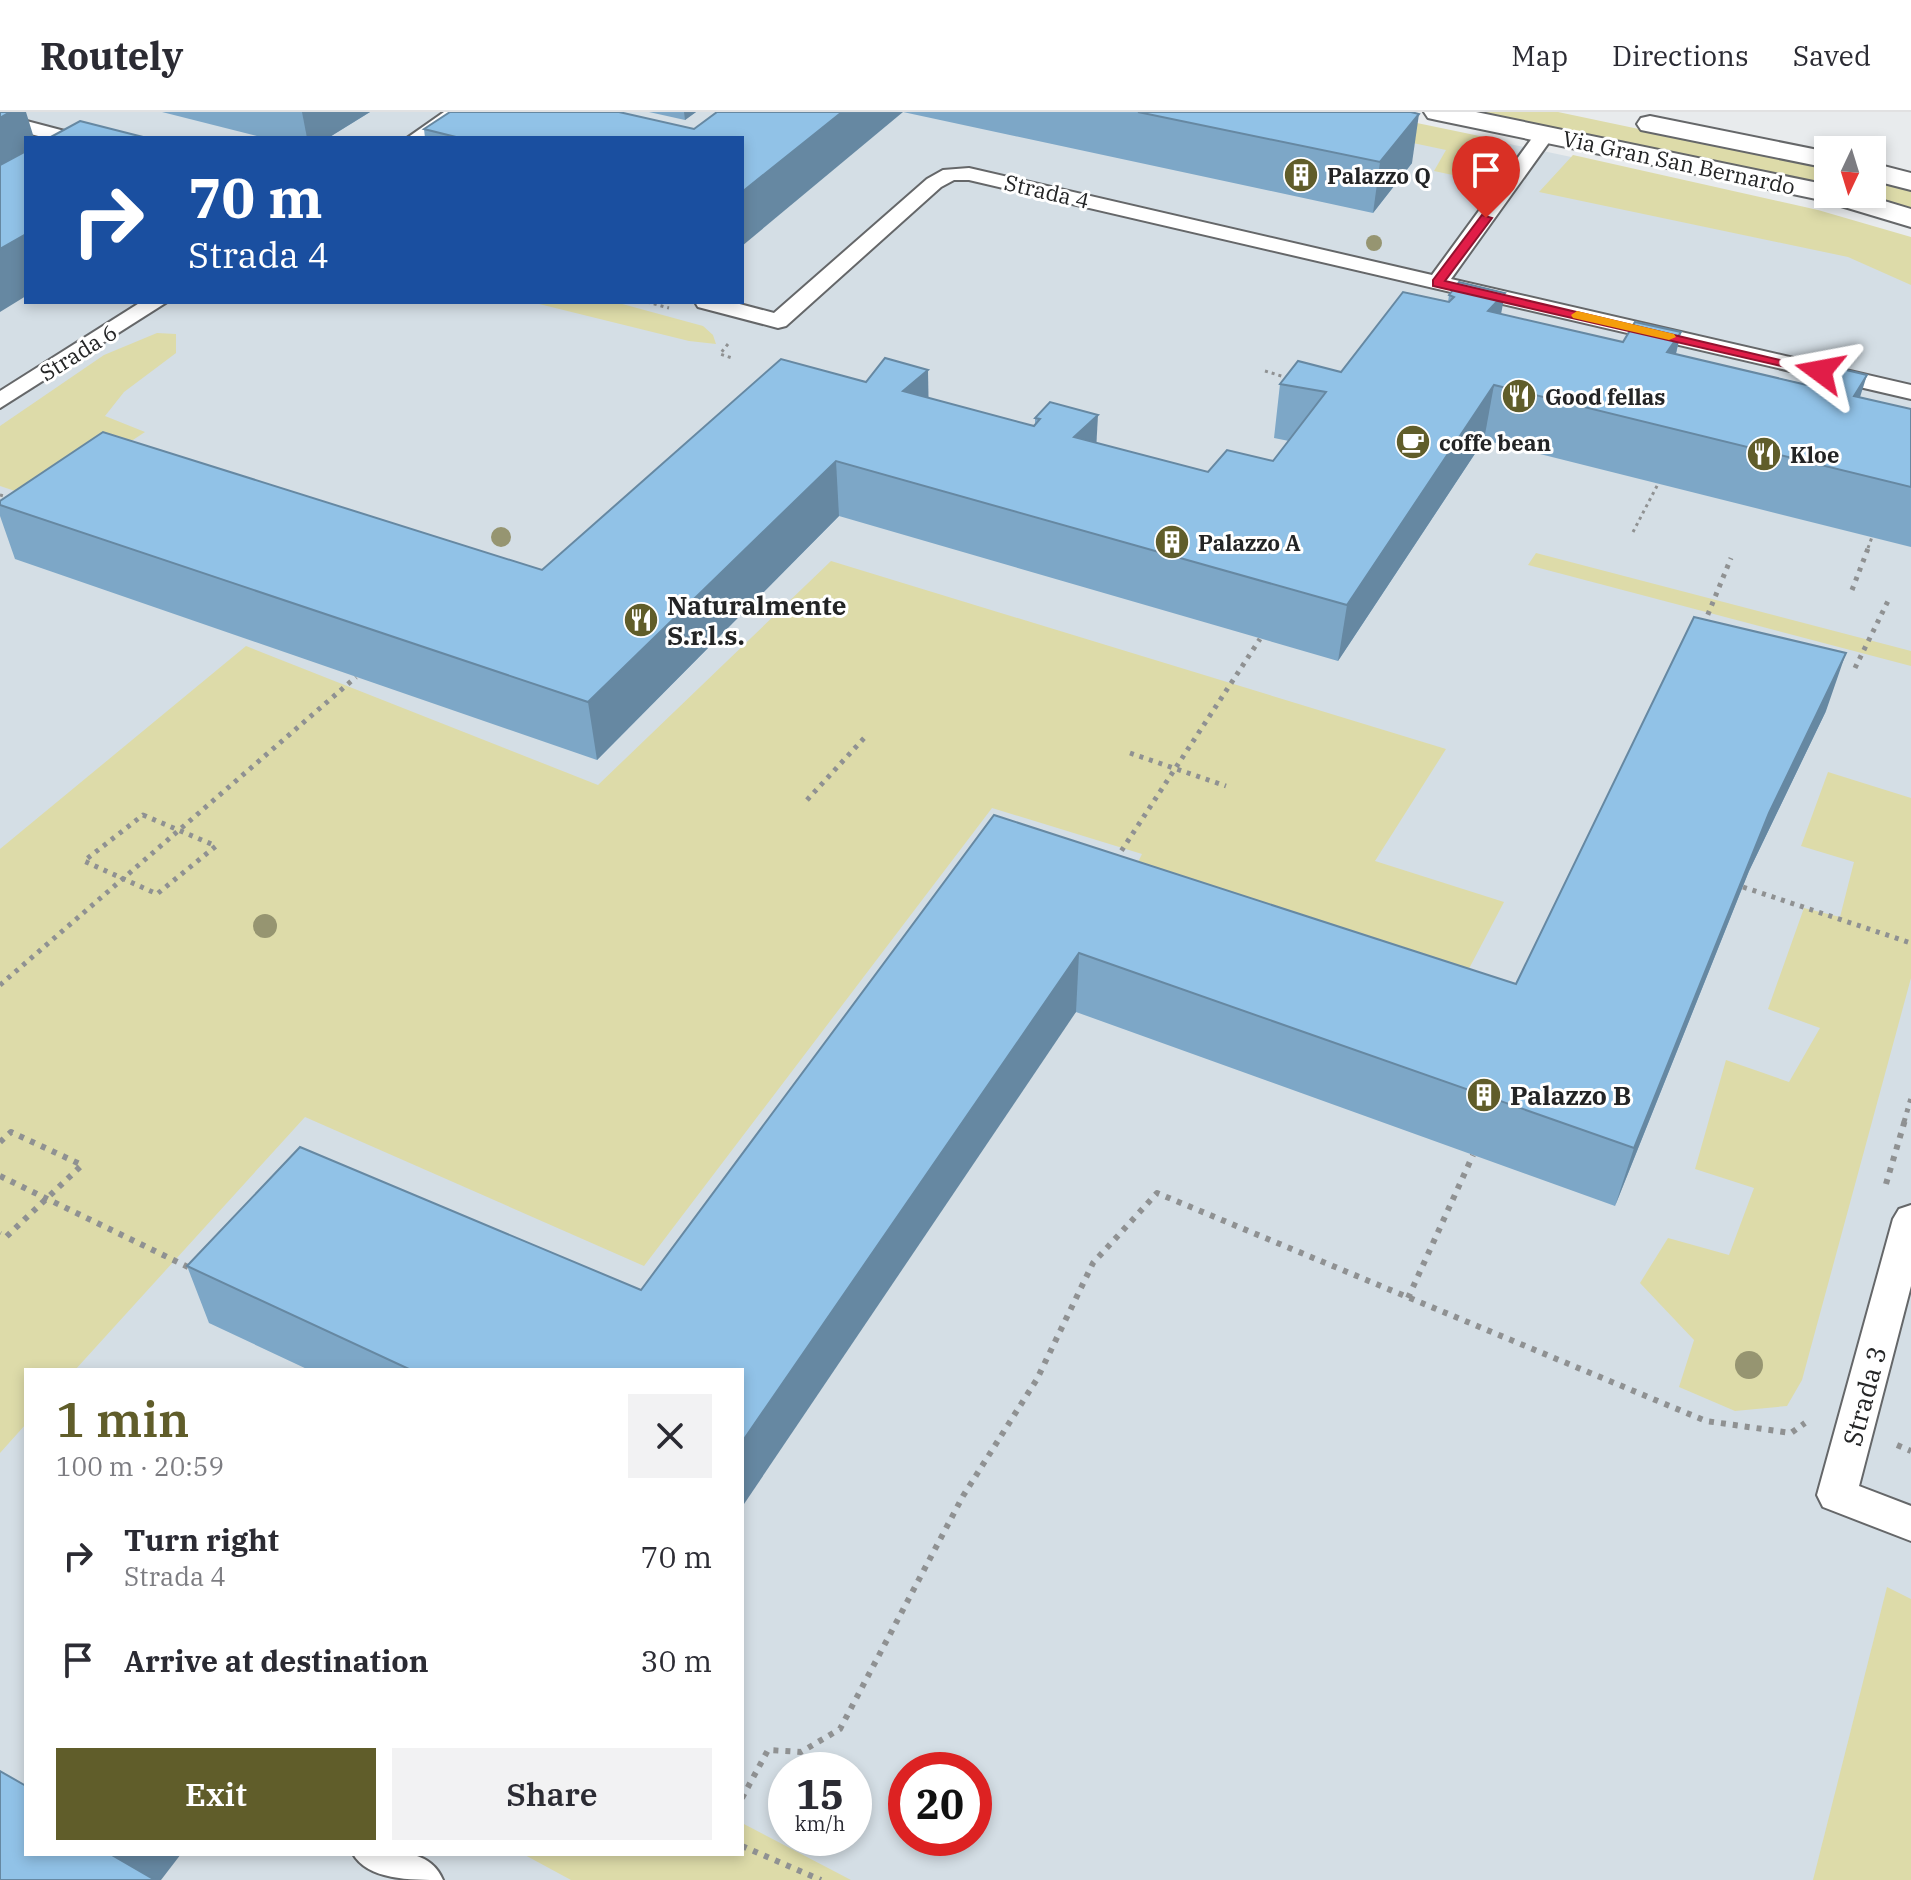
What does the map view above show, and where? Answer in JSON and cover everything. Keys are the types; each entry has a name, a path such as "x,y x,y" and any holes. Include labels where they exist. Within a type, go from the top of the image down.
{"main road":[{"name":"Via Gran San Bernardo","path":"1437,112 1814,191"},
{"name":"Via Gran San Bernardo","path":"1619,118 1814,157"},
{"path":"1886,175 1911,182"},
{"name":"Via Gran San Bernardo","path":"1877,208 1911,218"}],"lane":[{"path":"420,136 457,112"},
{"path":"0,120 61,136"},
{"path":"1437,283 1545,134"},
{"name":"Strada 4","path":"714,304 778,321 934,183 950,174 1001,180 1911,392"},
{"name":"Strada 6","path":"0,401 153,304"},
{"name":"Strada 3","path":"1911,1219 1837,1495 1911,1524"},
{"path":"379,1856 421,1880"}],"path":[{"path":"1265,371 1292,379"},
{"path":"1633,532 1658,484"},
{"path":"0,495 12,499"},
{"path":"1852,590 1872,537"},
{"path":"1702,628 1731,558"},
{"path":"1855,668 1889,599"},
{"path":"1109,870 1260,639"},
{"path":"0,985 356,677"},
{"path":"807,800 866,736"},
{"path":"1130,753 1226,786"},
{"path":"143,815 216,846 157,894 122,879 84,861 143,815"},
{"path":"1743,887 1911,943"},
{"path":"0,1142 11,1132 82,1165 6,1237 0,1234"},
{"path":"1408,1298 1473,1155"},
{"path":"0,1176 201,1273"},
{"path":"744,1794 768,1750 801,1752 840,1729 963,1496 1037,1379 1093,1263 1157,1193 1706,1421 1791,1433 1821,1412 1911,1451"},
{"path":"744,1847 821,1880"}],"shaded area":[{"path":"0,112 1358,112 1576,158 1911,266 1911,1747 1886,1880 0,1880"},
{"path":"1267,112 1364,112 1494,139 1462,177 1434,171 1446,150"},
{"path":"1478,112 1558,112 1814,166 1814,183"},
{"path":"1573,155 1818,210 1911,237 1911,285 1848,257 1539,192"},
{"path":"1886,183 1911,190 1911,210 1886,203"},
{"path":"539,304 622,304 703,326 713,335 716,344 689,341"},
{"path":"157,333 176,334 176,353 124,392 105,416 145,432 42,500 0,486 0,426 104,355"},
{"path":"1536,553 1911,651 1911,666 1528,565"},
{"path":"831,561 1446,749 1375,861 1504,902 1463,980 1132,874 1142,854 992,808 644,1266 305,1117 77,1368 24,1368 24,1426 0,1453 0,849 246,646 598,785"},
{"path":"1828,772 1911,798 1911,978 1802,1380 1787,1406 1735,1411 1679,1387 1694,1340 1640,1283 1668,1238 1729,1255 1754,1188 1695,1169 1726,1060 1789,1082 1820,1028 1768,1009 1804,908 1840,917 1854,862 1801,846"},
{"path":"1887,1587 1911,1599 1911,1880 1813,1880"},
{"path":"744,1824 768,1837 768,1856 805,1856 851,1880 571,1880 527,1856 744,1856"}],"building":[{"path":"450,112 619,112 694,129 717,112 842,112 744,190 744,136 452,136 424,129"},
{"path":"1138,112 1411,112 1419,114 1380,162"},
{"path":"80,121 139,136 53,136"},
{"path":"24,152 24,235 0,249 0,165"},
{"path":"1459,282 1505,293 1488,311 1623,342 1635,322 1681,332 1667,352 1807,385 1817,363 1867,375 1854,396 1911,409 1911,487 1494,385 1347,605 836,461 588,702 0,505 0,501 103,432 542,570 781,359 866,382 885,358 928,370 903,391 1034,426 1040,419 1035,418 1050,402 1098,415 1074,437 1208,472 1227,450 1273,461 1326,392 1280,384 1298,361 1341,372 1403,292 1449,302 1454,297 1449,295"},
{"name":"Palazzo B","path":"1694,617 1846,653 1769,813 1634,1148 1079,953 744,1439 744,1368 407,1368 187,1266 300,1147 641,1290 994,815 1516,984"},
{"path":"0,1771 24,1785 24,1856 114,1856 155,1880 0,1880"}],"slow traffic":[{"path":"1577,315 1669,337"}],"place":[{"name":"Palazzo Q","path":"1301,175"},
{"name":"Good fellas","path":"1519,396"},
{"name":"coffe bean","path":"1413,442"},
{"name":"Kloe","path":"1764,454"},
{"name":"Palazzo A","path":"1172,542"},
{"name":"Naturalmente S.r.l.s.","path":"641,620"},
{"name":"Palazzo B","path":"1484,1095"}],"route":[{"path":"1486,218 1437,283 1820,371"}]}
